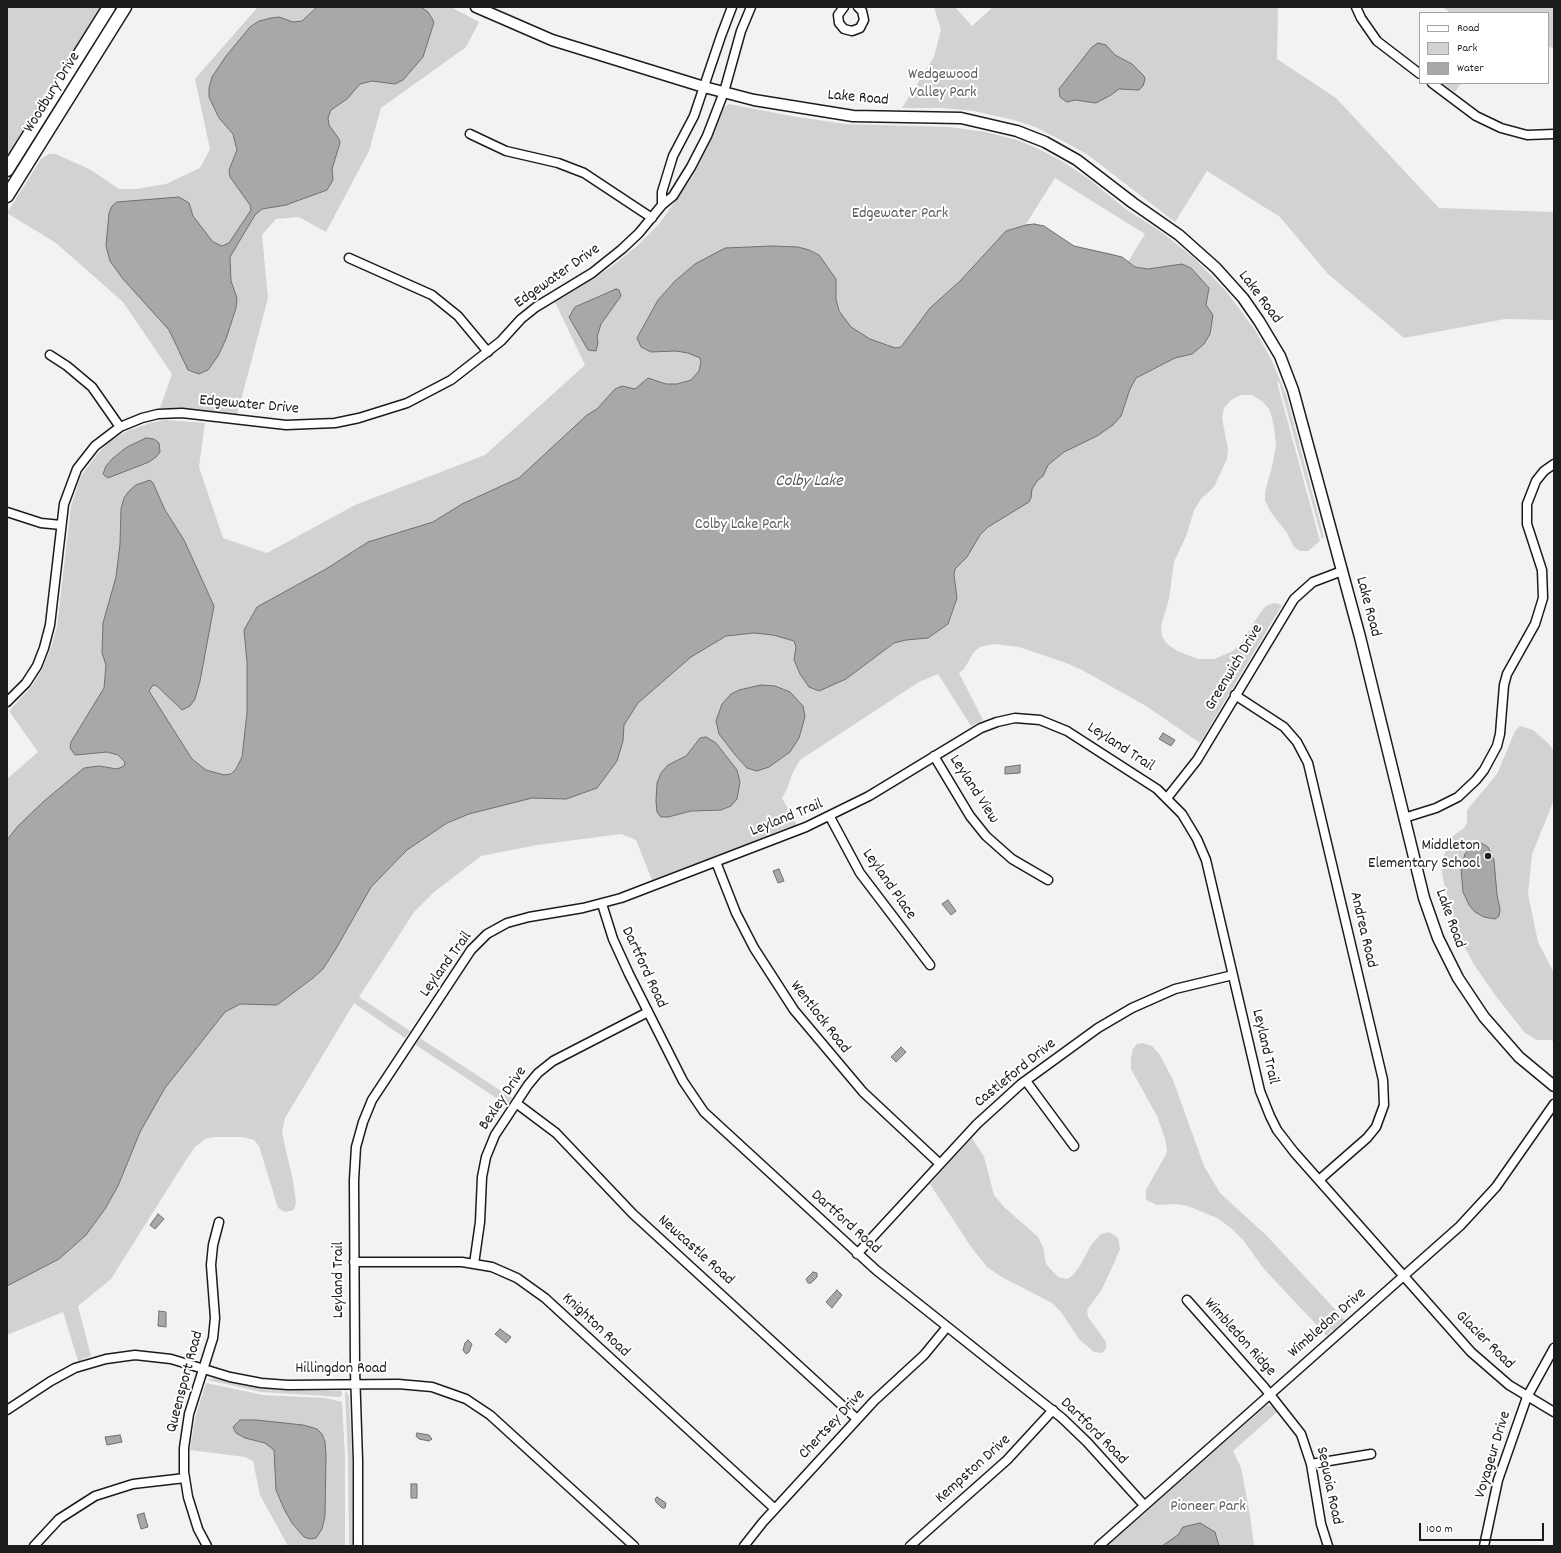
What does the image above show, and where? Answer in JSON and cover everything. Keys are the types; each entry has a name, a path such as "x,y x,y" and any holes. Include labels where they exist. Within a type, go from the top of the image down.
{"main road":[{"name":"Woodbury Drive","path":"7,170 109,7"},
{"name":"Woodbury Drive","path":"7,196 125,7"}],"street":[{"name":"Lake Road","path":"476,7 552,40 704,87 784,106 836,114 881,117 961,118 1017,131 1045,142 1077,160 1133,203 1179,235 1216,268 1243,298 1280,356 1298,405 1342,571 1404,818 1431,919 1444,952 1458,978 1480,1012 1503,1041 1533,1070 1554,1086"},
{"path":"662,205 662,192 673,156 694,116 732,7"},
{"name":"Edgewater Drive","path":"7,702 26,684 37,666 44,648 50,625 64,504 77,469 95,446 120,427 151,415 167,413 286,426 335,423 396,408 451,380 488,352 536,307 592,273 608,261 639,233 662,205 672,196 691,167 707,136 724,92 741,31 751,7"},
{"path":"839,8 838,19 841,26 852,31 860,28 864,20 862,11 858,7"},
{"path":"1356,7 1361,18 1378,41 1419,73"},
{"path":"1433,84 1476,116 1494,126 1527,134 1554,134"},
{"path":"470,134 506,151 558,163 584,173 652,218"},
{"path":"350,258 432,295 458,316 488,352"},
{"path":"50,355 67,366 92,387 120,427"},
{"path":"1404,818 1436,808 1458,797 1484,770 1497,746 1500,734 1504,685 1507,674 1535,624 1543,598 1542,570 1527,524 1527,504 1536,481 1544,471 1554,464"},
{"path":"7,512 41,523 61,525"},
{"name":"Greenwich Drive","path":"1167,798 1192,768 1298,595 1313,582 1342,571"},
{"name":"Andrea Road","path":"1235,696 1284,727 1297,742 1308,763 1383,1080 1384,1105 1376,1127 1367,1138 1319,1180"},
{"name":"Leyland Trail","path":"358,1546 354,1262 355,1159 364,1118 378,1091 465,958 484,936 508,923 602,904 634,894 830,816 989,724 1015,718 1036,719 1067,731 1146,782 1167,798 1188,823 1202,850 1260,1090 1272,1121 1284,1139 1404,1276"},
{"name":"Leyland View","path":"934,756 970,816 986,836 1012,859 1048,880"},
{"name":"Leyland Place","path":"830,816 849,854 864,879 930,965"},
{"name":"Wentlock Road","path":"716,862 738,918 772,979 794,1010 863,1092 940,1164"},
{"name":"Dartford Road","path":"602,904 620,955 680,1076 704,1112 890,1283 1053,1410 1087,1442 1144,1506"},
{"name":"Castleford Drive","path":"857,1254 990,1111 1026,1081 1109,1020 1137,1005 1175,989 1233,975"},
{"name":"Bexley Drive","path":"474,1264 480,1222 482,1177 486,1157 495,1135 516,1103 535,1076 549,1063 648,1012"},
{"path":"1026,1081 1074,1146"},
{"name":"Newcastle Road","path":"516,1103 556,1133 630,1211 857,1419"},
{"name":"Wimbledon Drive","path":"1099,1546 1460,1226 1501,1181 1554,1104"},
{"name":"Queensport Road","path":"207,1546 193,1517 184,1478 184,1448 186,1429 214,1333 211,1265 213,1245 219,1222"},
{"name":"Knighton Road","path":"354,1262 445,1262 474,1264 502,1271 533,1289 775,1509"},
{"name":"Glacier Road","path":"1404,1276 1471,1352 1509,1385 1526,1397 1554,1412"},
{"name":"Wimbledon Ridge","path":"1187,1300 1270,1394"},
{"name":"Chertsey Drive","path":"744,1546 775,1509 881,1393 924,1355 947,1327"},
{"name":"Voyageur Drive","path":"1484,1546 1498,1480 1526,1397 1554,1348"},
{"name":"Hillingdon Road","path":"7,1410 65,1373 106,1359 129,1356 153,1356 176,1360 235,1378 268,1384 398,1384 426,1386 451,1393 474,1404 496,1419 634,1546"},
{"name":"Sequoia Road","path":"1270,1394 1301,1434 1311,1464 1321,1524 1328,1546"},
{"name":"Kempston Drive","path":"910,1546 1012,1455 1053,1410"},
{"path":"1311,1464 1371,1454"},
{"path":"34,1546 59,1518 95,1496 133,1484 184,1478"}],"green space":[{"path":"7,7 101,7 7,156"},
{"path":"256,7 451,7 479,22 466,47 381,108 369,151 326,232 299,217 276,219 262,235 268,298 237,415 182,408 160,408 172,374 123,302 56,243 7,213 41,159 49,154 56,154 91,170 119,189 136,189 166,184 200,168 210,149 195,79 256,9"},
{"name":"Wedgewood Valley Park","path":"934,7 955,7 972,26 993,7 1278,7 1277,59 1336,98 1439,208 1554,212 1554,320 1505,319 1404,338 1328,274 1280,217 1207,171 1175,222 1088,155 1035,127 1014,120 974,111 942,108 902,108 934,57 941,30"},
{"path":"1442,7 1554,7 1554,48 1549,47 1549,12 1450,12"},
{"path":"1446,84 1460,84 1455,92"},
{"name":"Colby Lake Park","path":"729,104 797,117 846,124 949,127 986,132 1017,140 1039,149 1065,163 1090,180 1127,210 1160,231 1193,257 1226,291 1255,330 1272,361 1286,394 1324,537 1322,539 1279,382 1277,382 1320,541 1308,551 1300,551 1294,547 1287,533 1270,511 1265,500 1265,492 1276,445 1270,410 1262,401 1252,395 1241,395 1231,400 1224,408 1222,418 1228,449 1227,459 1214,487 1201,499 1194,510 1187,534 1174,562 1169,599 1161,626 1162,636 1166,643 1177,651 1198,659 1214,659 1231,652 1240,645 1266,606 1274,603 1282,605 1200,743 1146,706 1082,670 1019,647 994,644 980,647 974,652 964,669 959,673 983,720 971,726 938,674 919,682 800,760 792,774 782,798 797,825 652,880 636,840 621,834 537,845 481,856 433,893 414,912 359,997 410,1031 405,1038 354,1003 285,1118 282,1133 293,1181 296,1203 294,1210 285,1212 278,1208 259,1146 254,1140 243,1137 213,1137 205,1139 195,1147 184,1163 111,1279 78,1306 91,1356 78,1361 63,1312 7,1335 7,779 38,752 9,711 32,686 42,670 52,645 57,626 71,506 81,476 98,453 109,442 127,431 164,420 205,423 199,467 223,538 267,553 355,505 485,455 585,365 555,302 611,267 637,246 659,224 692,178 710,143 723,108","holes":["1055,178 1145,234 1128,262 1122,257 1110,253 1074,246 1044,226 1026,224"]},
{"name":"Middleton Elementary School","path":"1520,726 1533,730 1550,745 1554,752 1554,800 1532,854 1528,894 1538,942 1554,973 1554,1042 1551,1040 1537,1040 1525,1033 1495,995 1473,963 1457,933 1443,879 1441,865 1450,838 1464,828 1467,822 1467,810 1497,774 1515,731"},
{"path":"420,1038 512,1098 507,1105 416,1045"},
{"path":"1143,1043 1152,1046 1160,1055 1173,1080 1204,1166 1220,1193 1266,1235 1345,1320 1333,1331 1332,1329 1327,1336 1264,1269 1243,1240 1232,1229 1217,1218 1188,1206 1176,1204 1157,1205 1146,1200 1146,1190 1167,1150 1157,1116 1131,1069 1133,1049 1137,1044"},
{"path":"972,1138 984,1157 994,1195 1004,1207 1038,1237 1043,1247 1046,1264 1058,1277 1067,1279 1073,1275 1080,1266 1091,1245 1101,1234 1109,1232 1118,1238 1120,1249 1111,1270 1102,1289 1087,1310 1088,1317 1106,1342 1106,1349 1102,1353 1094,1352 1079,1339 1061,1312 1052,1303 1000,1276 987,1267 971,1247 930,1184"},
{"path":"213,1378 261,1389 342,1391 342,1395 340,1397 261,1392 208,1380"},
{"path":"206,1383 263,1395 325,1398 342,1402 345,1456 345,1546 288,1546 260,1495 253,1461 245,1457 190,1450 195,1418"},
{"path":"345,1391 348,1394 349,1399 352,1454 353,1546 349,1546"},
{"name":"Pioneer Park","path":"1267,1405 1273,1407 1277,1412 1233,1451 1241,1468 1254,1546 1107,1546"}],"water":[{"path":"317,7 421,7 428,12 434,22 423,57 403,80 395,84 372,81 360,84 347,99 331,110 328,118 329,125 339,139 340,143 332,169 333,180 327,190 286,205 262,209 255,215 230,257 231,281 237,298 236,308 226,339 218,356 208,370 199,374 188,370 169,330 123,279 110,261 106,246 109,213 112,206 117,202 179,197 189,203 193,216 213,242 222,246 229,243 251,210 250,205 230,177 229,170 237,150 233,134 219,118 209,97 209,88 212,77 226,56 250,27 259,21 279,17 293,22 302,21"},
{"path":"1098,43 1106,45 1115,55 1132,64 1144,76 1145,79 1143,86 1139,90 1119,89 1096,103 1075,100 1067,102 1060,97 1059,89 1092,47"},
{"name":"Colby Lake","path":"1034,224 1044,226 1074,246 1122,257 1135,267 1148,269 1182,264 1191,268 1209,288 1206,305 1213,315 1210,334 1204,344 1192,354 1175,358 1136,378 1130,389 1121,416 1113,425 1097,436 1064,452 1048,465 1043,476 1037,481 1032,489 1029,502 988,527 980,535 967,557 955,569 954,575 957,598 948,624 928,638 906,640 894,643 846,679 819,691 809,687 800,674 794,660 796,647 794,641 773,635 754,633 726,636 691,657 638,703 624,725 623,741 617,761 597,788 566,799 532,798 469,814 447,823 407,850 371,887 323,969 313,978 277,1005 240,1004 225,1012 165,1088 140,1132 118,1186 105,1209 86,1235 59,1259 7,1286 7,840 18,826 44,801 84,768 99,766 117,769 124,766 125,762 118,755 107,752 75,755 70,748 71,742 104,688 106,665 102,653 103,623 116,577 120,544 121,509 124,498 129,491 136,485 150,480 153,483 165,510 184,540 214,606 200,681 195,699 190,706 182,710 157,686 153,685 149,691 192,759 206,770 224,775 231,774 236,769 242,757 247,713 247,662 244,630 257,607 326,569 368,542 433,522 462,504 519,478 587,415 597,409 615,389 622,386 635,389 648,378 666,384 677,384 691,380 699,371 701,362 700,358 688,353 676,351 651,352 641,347 637,338 658,300 675,281 695,264 725,248 772,246 798,247 809,250 819,255 836,279 836,299 839,311 851,327 870,339 895,348 901,347 930,308 960,281 1006,231"},
{"path":"616,289 619,290 621,296 601,324 597,337 598,343 596,351 588,350 569,317 575,307"},
{"path":"146,438 154,439 159,443 160,452 156,457 149,462 108,478 103,474 106,466 113,458 127,447"},
{"path":"761,685 775,686 790,692 803,706 805,717 799,738 790,752 769,767 757,771 747,768 736,756 719,734 716,721 722,704 731,694 739,690"},
{"path":"1163,733 1175,740 1171,746 1159,739"},
{"path":"706,737 716,743 737,770 740,782 737,799 731,806 721,810 691,811 668,817 661,817 657,812 656,801 657,783 661,773 668,765 686,756 700,738"},
{"path":"1020,765 1020,773 1005,774 1005,767"},
{"path":"1481,843 1488,847 1494,860 1497,895 1500,909 1499,916 1495,919 1484,917 1475,912 1469,905 1463,892 1461,868 1465,854 1472,846"},
{"path":"779,869 784,881 778,883 773,871"},
{"path":"948,900 956,911 951,915 942,904"},
{"path":"901,1047 906,1052 896,1062 891,1057"},
{"path":"158,1214 164,1219 155,1229 150,1225"},
{"path":"813,1272 817,1273 817,1277 811,1283 808,1283 806,1279"},
{"path":"837,1290 842,1295 832,1308 826,1302"},
{"path":"159,1311 166,1312 166,1327 158,1326"},
{"path":"500,1329 511,1337 506,1343 495,1334"},
{"path":"468,1340 472,1344 469,1352 466,1354 463,1350 465,1343"},
{"path":"240,1420 256,1420 303,1425 317,1429 322,1434 325,1442 326,1455 325,1516 322,1529 316,1538 310,1539 304,1537 292,1523 284,1509 276,1490 274,1450 265,1443 245,1438 236,1433 233,1427"},
{"path":"417,1433 429,1435 432,1439 429,1441 419,1439 416,1436"},
{"path":"120,1435 122,1442 107,1445 105,1437"},
{"path":"411,1484 417,1484 417,1498 411,1498"},
{"path":"657,1497 666,1503 665,1508 662,1508 656,1502 655,1499"},
{"path":"144,1513 148,1527 141,1529 137,1515"},
{"path":"1200,1523 1215,1532 1219,1546 1162,1546 1178,1535 1183,1527"}],"place":[{"name":"Middleton Elementary School","path":"1488,856"}],"park label":[{"name":"Edgewater Park","path":"900,215"}]}
